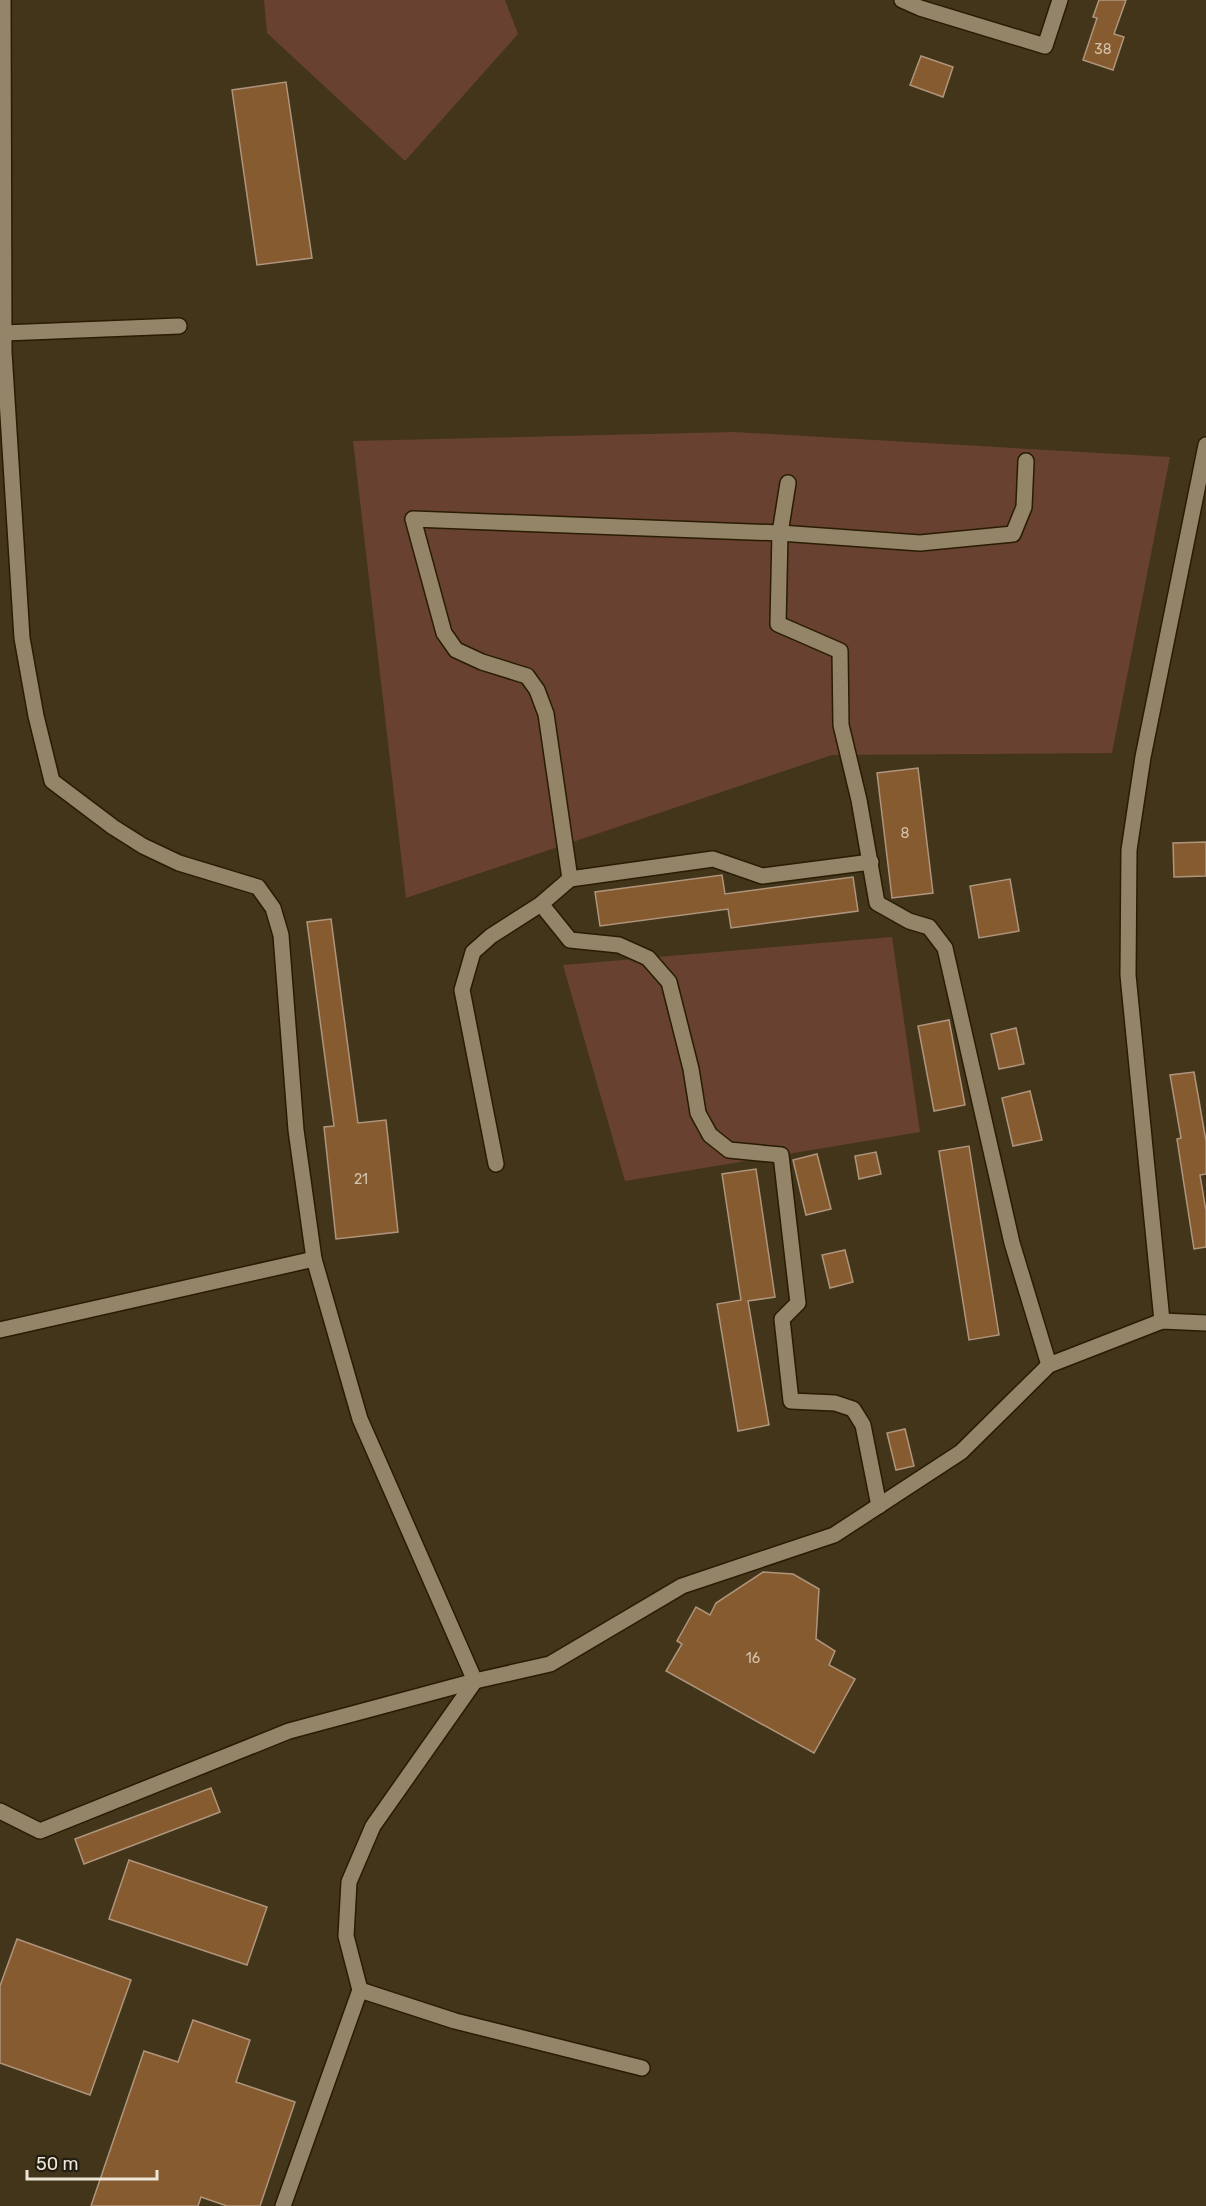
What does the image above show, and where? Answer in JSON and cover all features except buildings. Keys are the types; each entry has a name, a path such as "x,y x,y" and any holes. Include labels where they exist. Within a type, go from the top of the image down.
{"street":[{"path":"3,0 2,214 8,521 22,638 36,716 52,781 113,827 143,846 179,863 258,887 273,908 281,935 296,1130 314,1259 360,1419 475,1680"},
{"path":"902,0 920,8 1045,46 1060,0"},
{"path":"4,333 179,326"},
{"path":"1162,1321 1128,975 1129,850 1143,757 1206,445"},
{"path":"570,879 546,714 537,690 526,676 482,662 456,650 444,633 413,519 780,533 920,543 1013,534 1024,507 1026,461"},
{"path":"788,483 780,533 778,624 840,651 841,725 871,862 877,903 909,921 929,927 945,948 1012,1243 1049,1365"},
{"path":"496,1164 462,990 473,952 491,936 541,904 570,879 713,859 762,876 871,862"},
{"path":"541,904 570,940 619,945 648,958 669,982 692,1069 698,1113 710,1135 729,1150 781,1155 798,1303 782,1319 790,1401 835,1403 853,1408 862,1425 879,1506"},
{"path":"0,1330 314,1259"},
{"path":"0,1811 40,1831 289,1731 475,1680 550,1664 682,1586 834,1535 961,1452 1049,1365 1162,1321 1206,1323"},
{"path":"283,2206 360,1990 346,1936 349,1882 373,1826 475,1680"},
{"path":"360,1990 455,2021 642,2068"}],"shaded area":[{"path":"264,0 505,0 518,34 405,161 267,33"},
{"path":"734,432 1170,457 1112,753 832,755 406,898 353,441"},
{"path":"892,937 920,1132 625,1181 563,965"}]}
